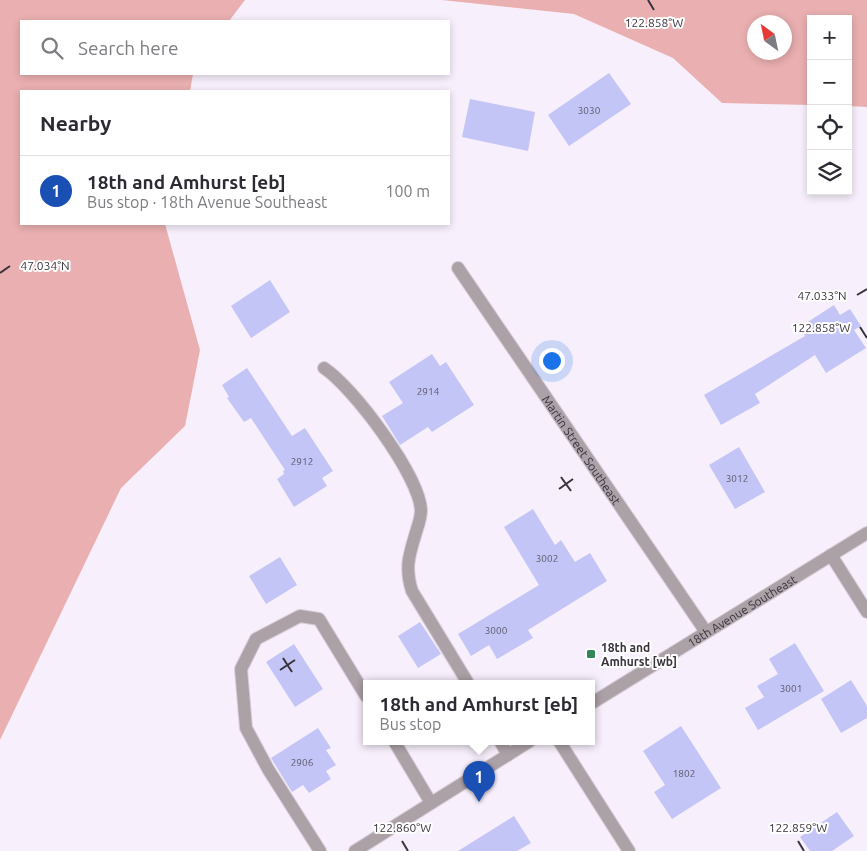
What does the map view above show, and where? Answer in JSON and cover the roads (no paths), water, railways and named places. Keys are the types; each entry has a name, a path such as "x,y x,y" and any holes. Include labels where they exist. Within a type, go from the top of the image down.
{"street":[{"name":"Martin Street Southeast","path":"458,268 706,632"},
{"path":"324,368 336,375 350,390 398,457 420,498 421,512 407,562 408,582 466,680"},
{"name":"18th Avenue Southeast","path":"595,701 867,532"},
{"path":"831,556 867,612"},
{"path":"320,851 268,769 246,728 241,669 256,639 300,616 319,619 363,691"},
{"path":"396,745 431,803"},
{"path":"502,745 508,755"},
{"path":"355,851 524,745"},
{"path":"562,745 629,851"}],"place":[{"name":"18th and Amhurst [wb]","path":"591,654"},
{"name":"18th and Amhurst [eb]","path":"479,802"}]}
